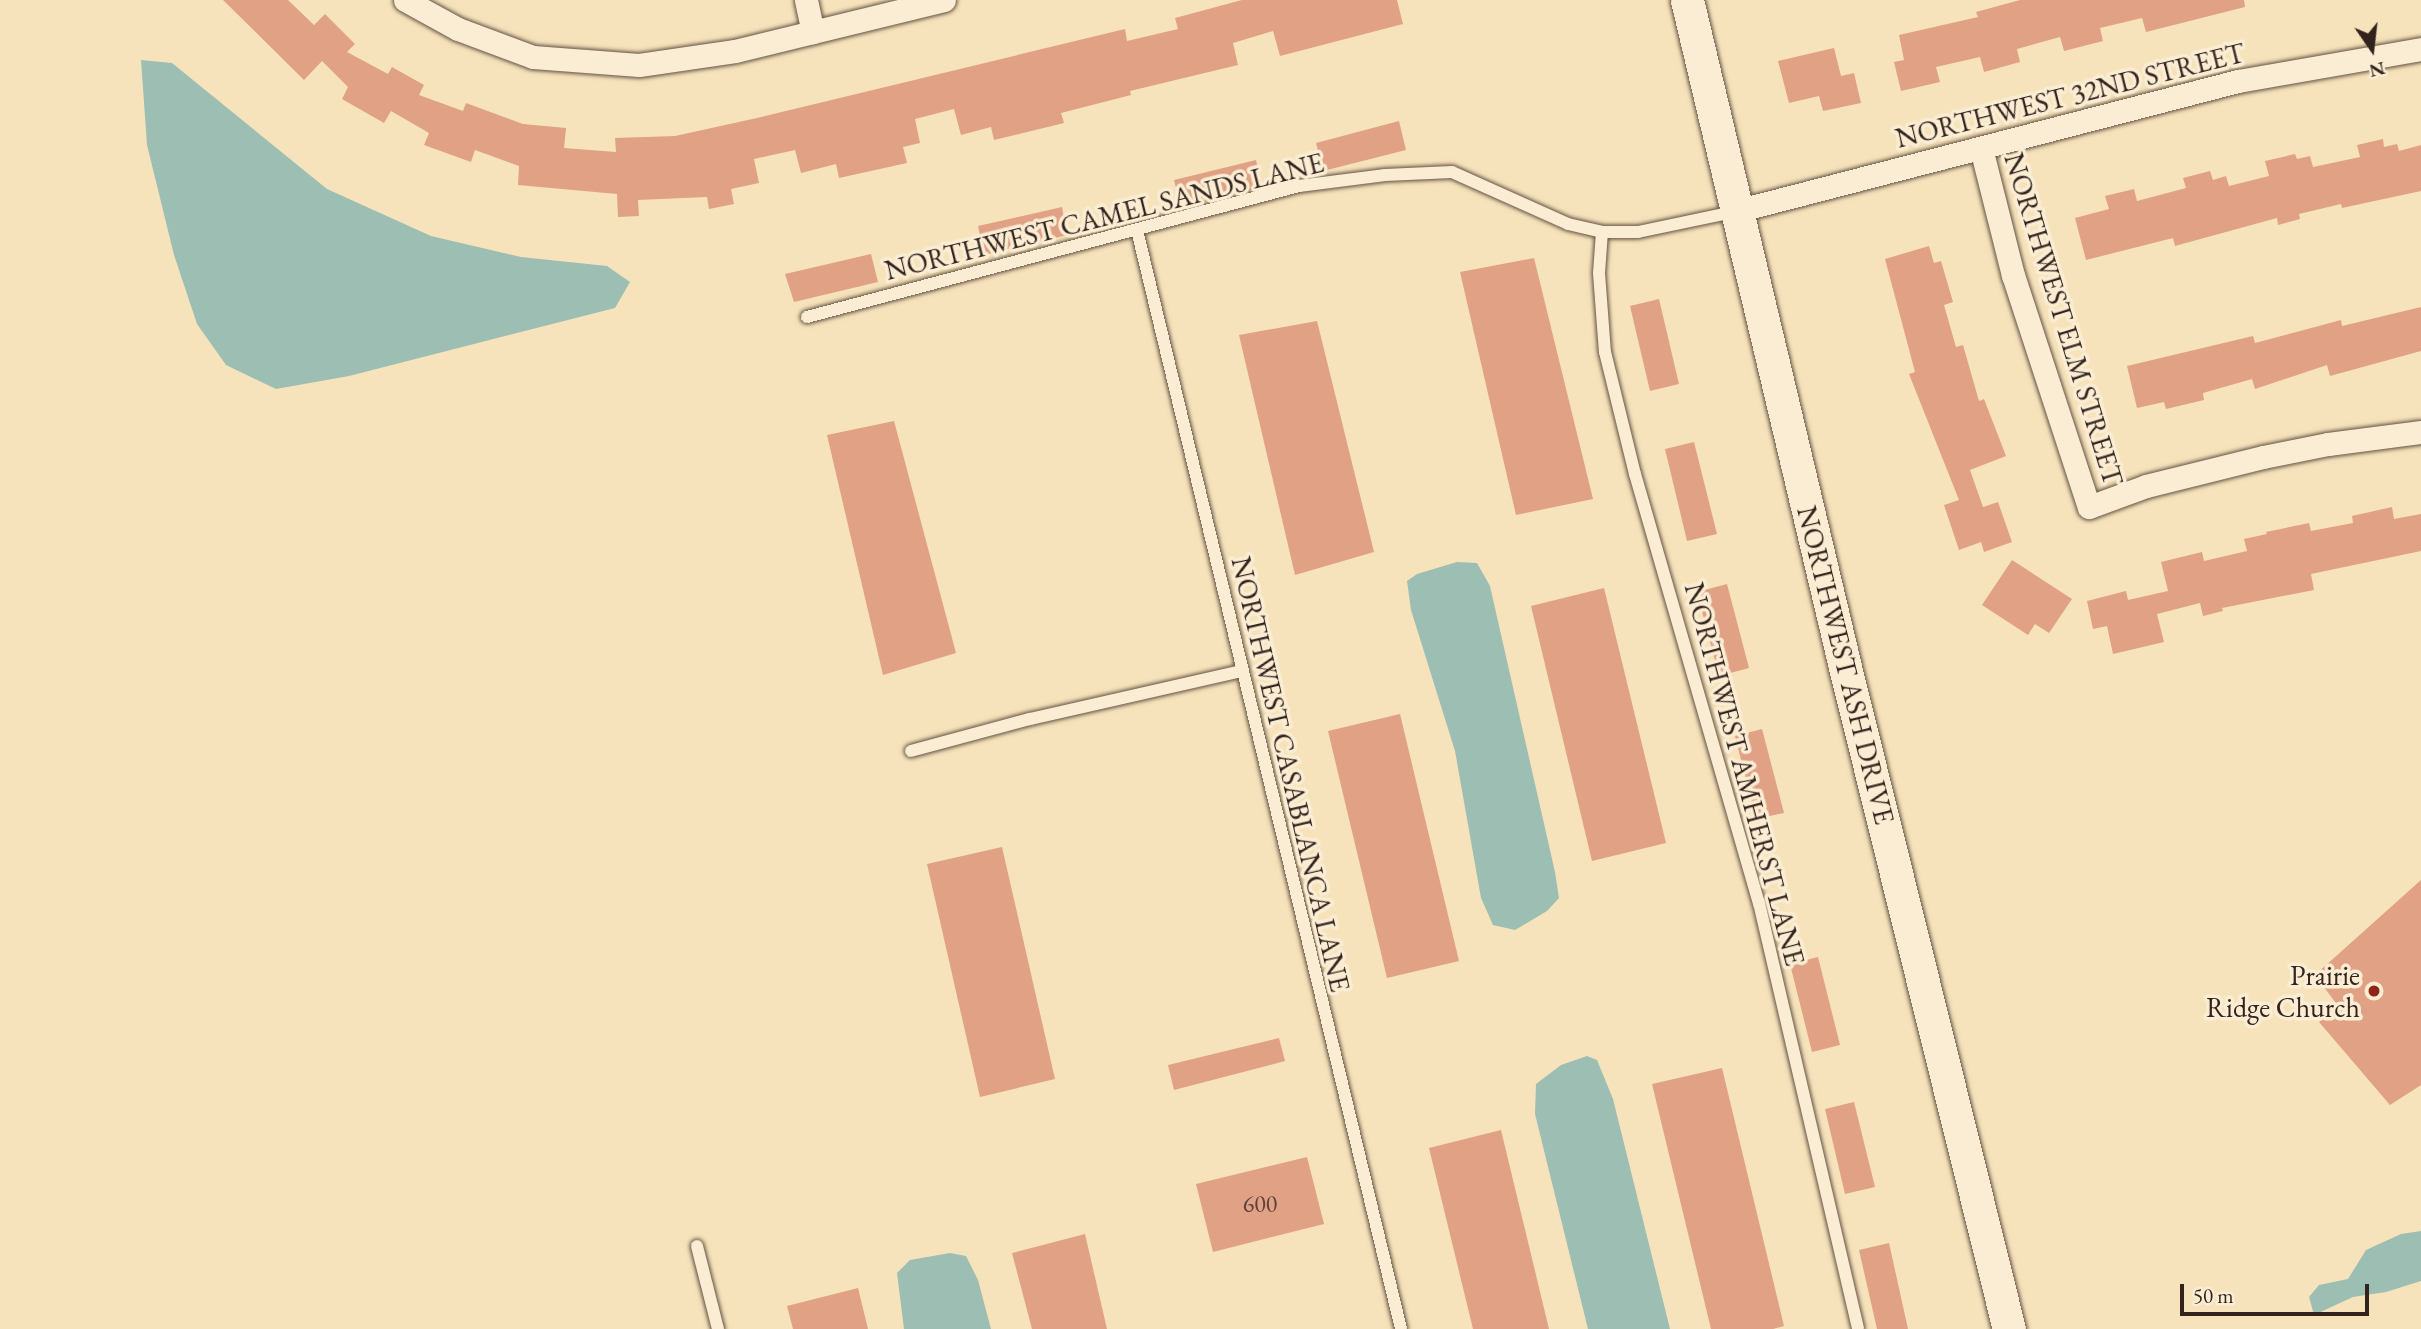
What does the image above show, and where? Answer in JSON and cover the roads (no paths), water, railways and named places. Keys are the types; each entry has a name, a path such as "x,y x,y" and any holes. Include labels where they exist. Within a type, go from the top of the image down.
{"street":[{"path":"405,0 458,29 533,57 639,65 735,51 943,0"},
{"path":"806,0 813,32"},
{"name":"NORTHWEST ASH DRIVE","path":"1687,0 2009,1329"},
{"name":"NORTHWEST 32ND STREET","path":"1736,211 2238,81 2421,49"},
{"name":"NORTHWEST ELM STREET","path":"1981,148 2013,275 2089,507 2146,486 2263,457 2329,444 2421,432"}],"lane":[{"name":"NORTHWEST CAMEL SANDS LANE","path":"807,317 1299,186 1385,175 1452,172 1568,224 1602,232 1638,232 1736,211"},
{"name":"NORTHWEST CASABLANCA LANE","path":"1137,230 1401,1329"},
{"name":"NORTHWEST AMHERST LANE","path":"1602,232 1599,273 1605,352 1635,474 1759,903 1858,1329"},
{"path":"911,751 1030,719 1241,671"},
{"path":"697,1246 718,1329"}],"water":[{"path":"141,60 172,63 327,189 431,236 521,257 607,266 630,282 615,308 349,376 276,389 226,365 197,324 174,255 147,145"},
{"path":"1457,562 1477,563 1490,586 1555,872 1559,898 1547,911 1515,930 1493,925 1481,898 1455,751 1411,610 1407,581 1417,574"},
{"path":"1587,1056 1597,1060 1613,1099 1670,1329 1588,1329 1535,1114 1536,1084 1561,1065"},
{"path":"2421,1231 2421,1281 2386,1292 2353,1297 2314,1315 2309,1297 2319,1285 2348,1279 2366,1250 2401,1234"},
{"path":"950,1253 966,1256 978,1280 991,1329 904,1329 897,1273 910,1260"}],"place":[{"name":"Prairie Ridge Church","path":"2374,991"}]}
